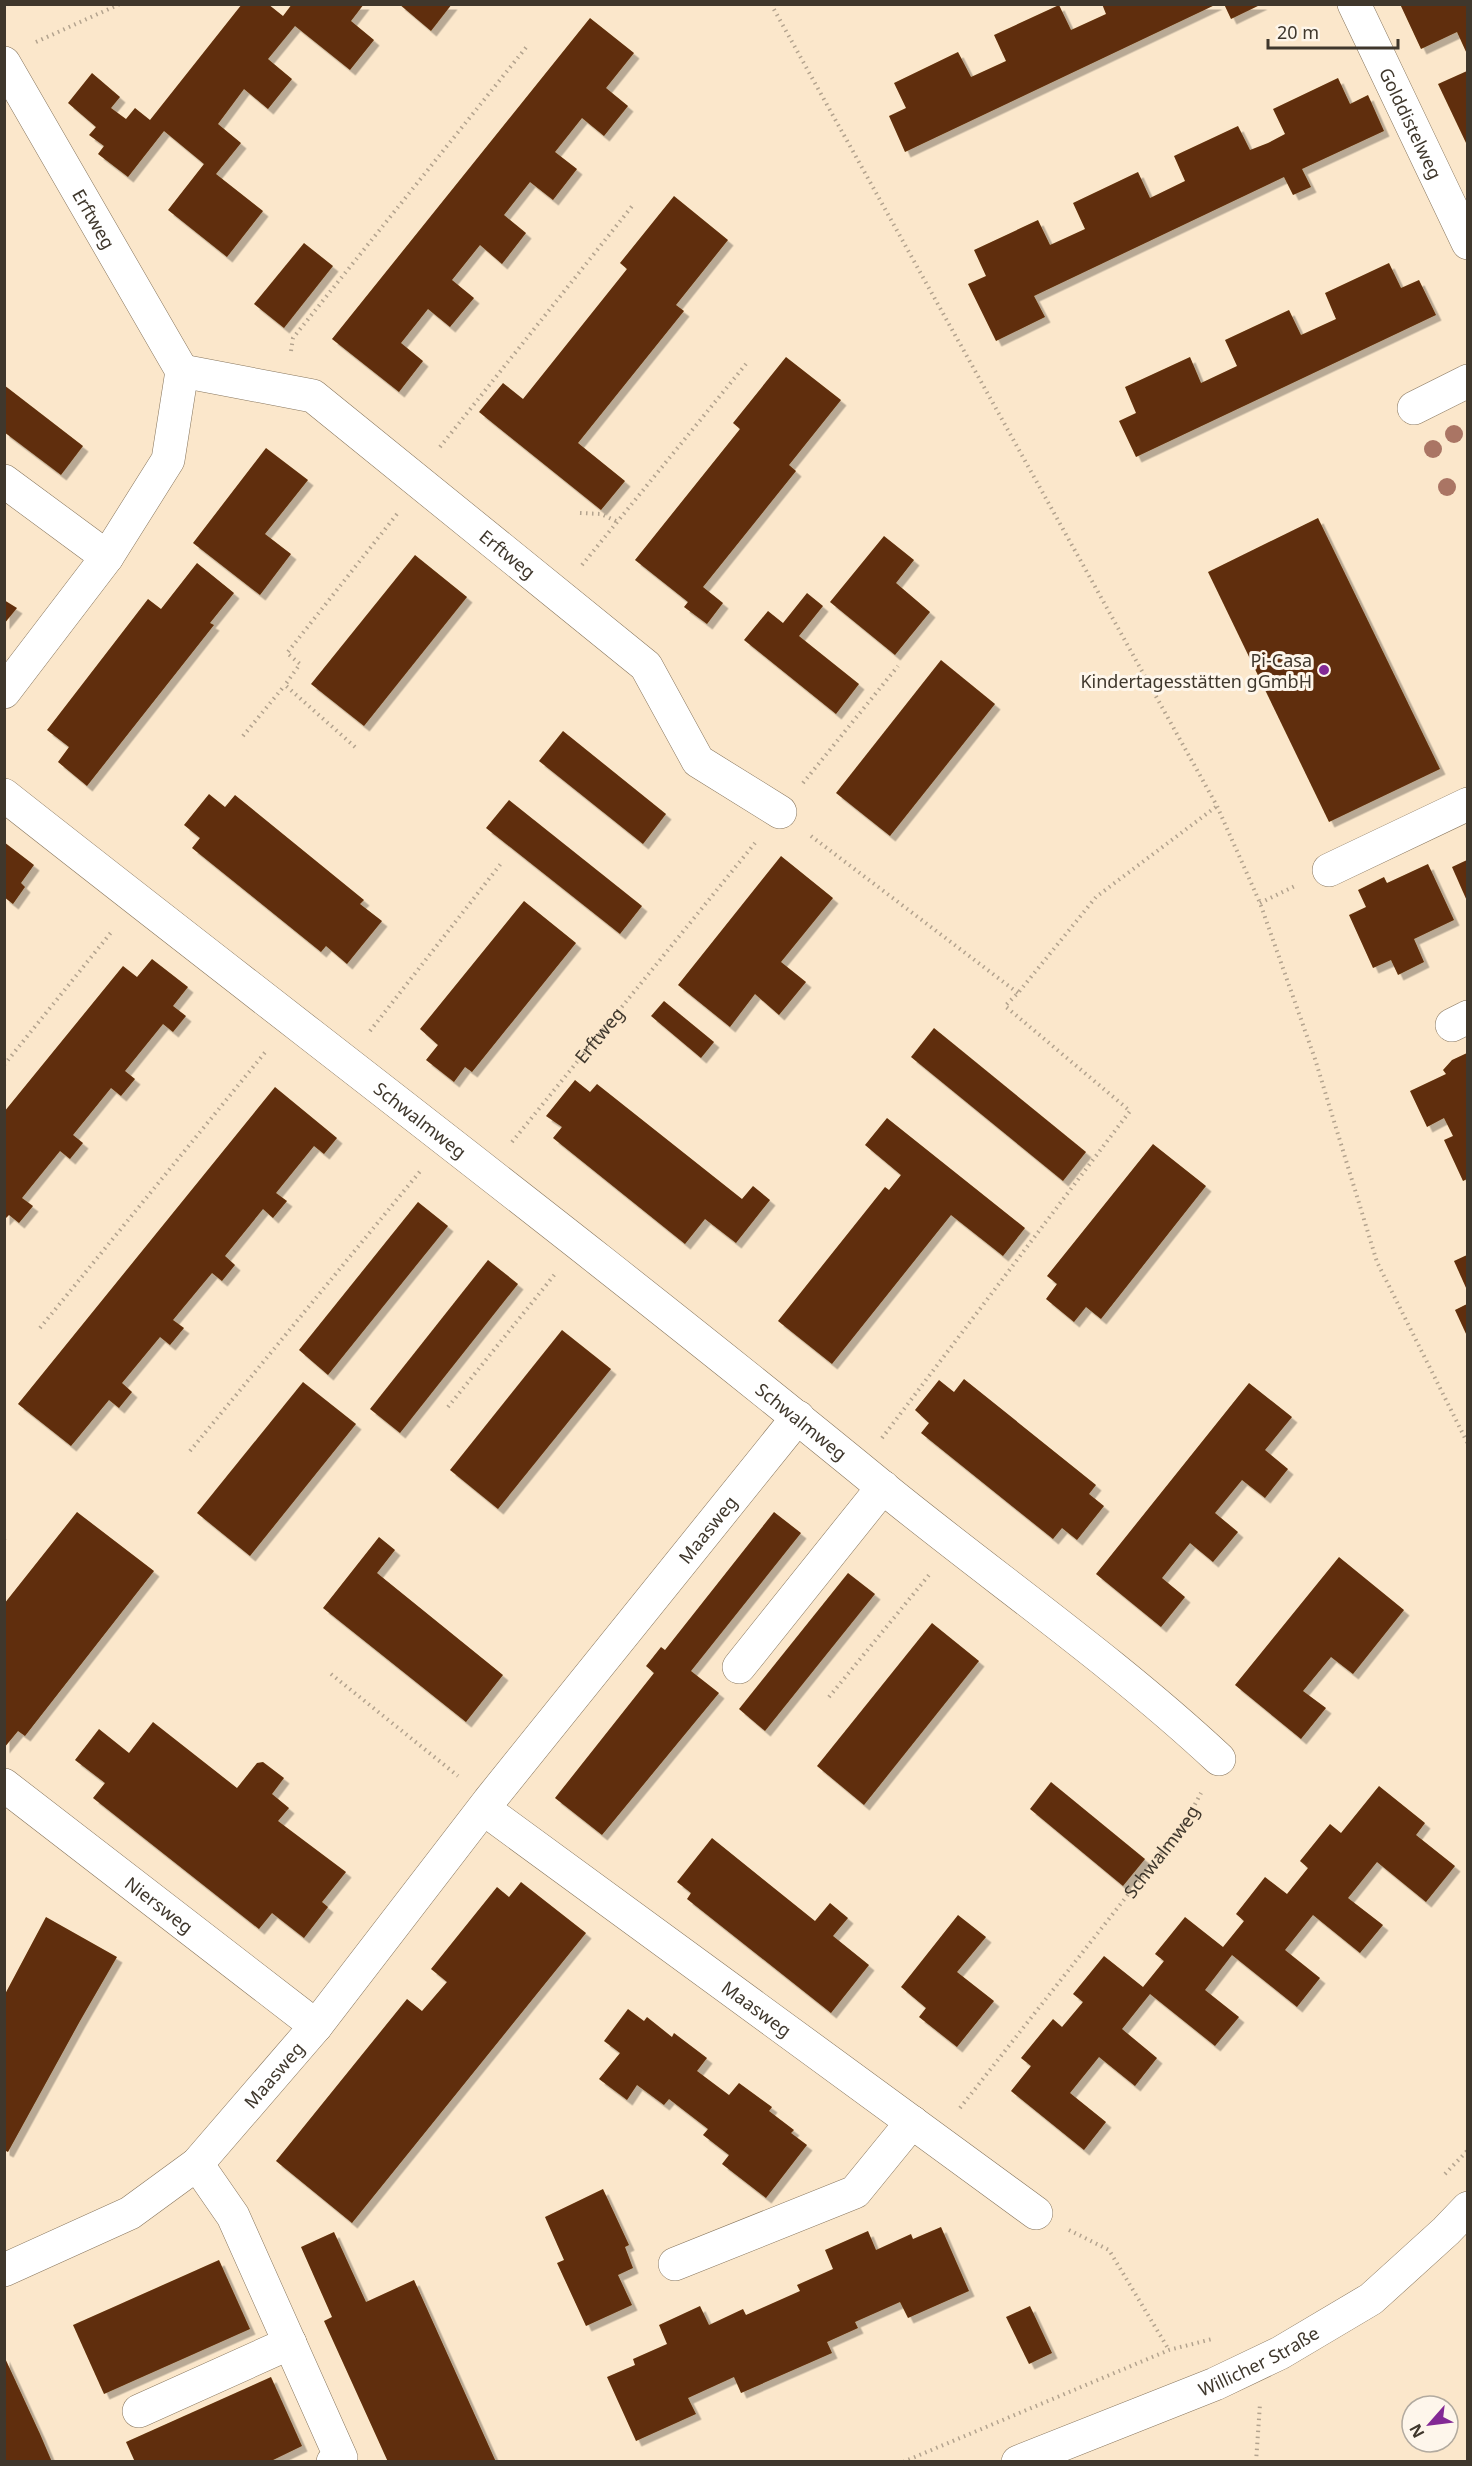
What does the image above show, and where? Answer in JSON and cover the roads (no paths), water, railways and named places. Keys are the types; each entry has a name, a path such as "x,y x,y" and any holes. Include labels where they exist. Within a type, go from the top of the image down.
{"street":[{"name":"Golddistelweg","path":"1354,4 1467,243"},
{"name":"Erftweg","path":"10,62 182,371 313,396 646,666 698,761 780,812"},
{"path":"4,692 107,557 168,460 182,371"},
{"path":"1414,408 1467,381"},
{"path":"4,481 107,557"},
{"name":"Schwalmweg","path":"4,795 798,1417 954,1544 1173,1716 1219,1760"},
{"path":"1329,870 1467,804"},
{"name":"Maasweg","path":"4,2270 130,2213 196,2164 316,2026 487,1805 798,1417"},
{"path":"739,1666 871,1477"},
{"name":"Niersweg","path":"4,1785 316,2026"},
{"name":"Maasweg","path":"487,1805 1036,2213"},
{"path":"675,2264 855,2192 924,2131"},
{"path":"196,2164 233,2216 341,2458 333,2462"},
{"name":"Willicher Straße","path":"1018,2462 1215,2384 1280,2354 1371,2300 1446,2232 1467,2208"},
{"path":"139,2411 290,2343"}],"place":[{"name":"Pi-Casa Kindertagesstätten gGmbH","path":"1324,670"}]}
